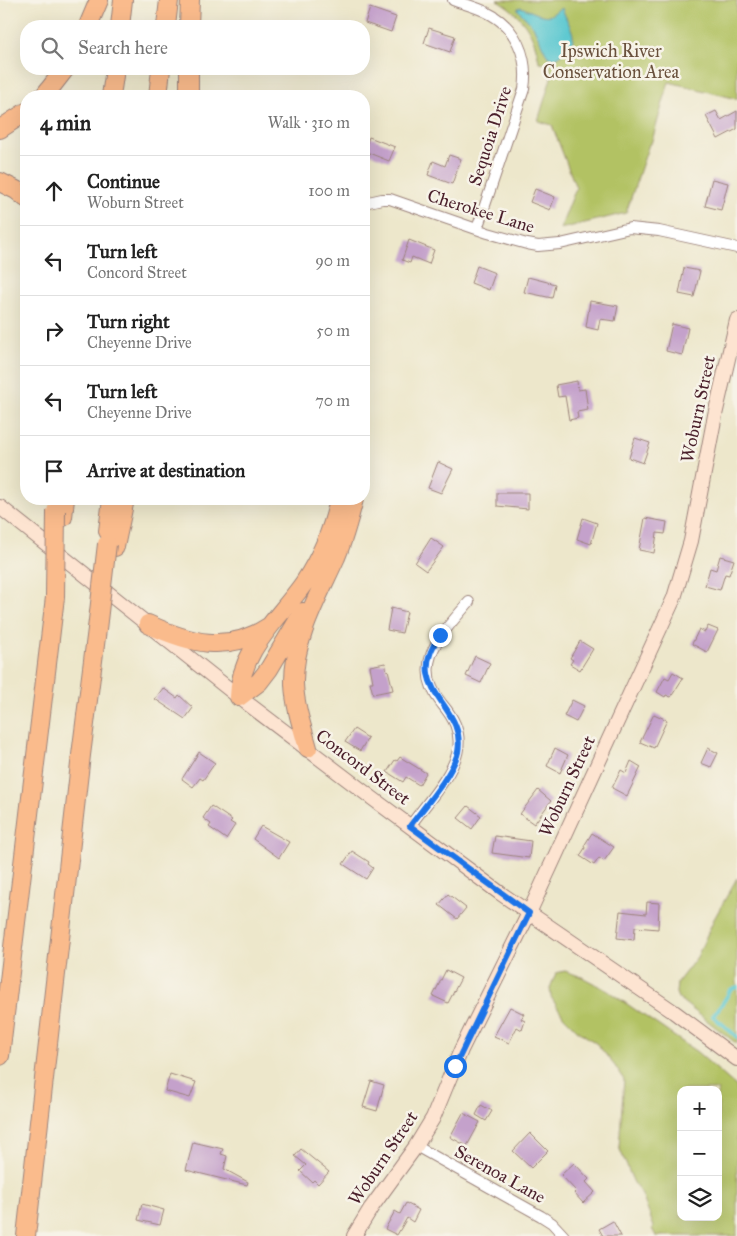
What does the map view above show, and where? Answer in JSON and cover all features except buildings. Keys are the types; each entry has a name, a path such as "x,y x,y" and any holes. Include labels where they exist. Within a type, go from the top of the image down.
{"highway":[{"path":"91,20 99,0"},
{"path":"121,20 123,0"},
{"path":"167,20 169,0"},
{"path":"189,20 190,0"},
{"path":"49,90 60,75"},
{"path":"112,90 114,75"},
{"path":"159,90 160,75"},
{"path":"188,75 189,90"},
{"path":"0,130 20,116"},
{"path":"0,182 20,193"},
{"path":"111,545 112,505"},
{"path":"26,1236 97,630 111,545 123,505"},
{"path":"239,697 243,669 254,648 303,584 322,552 335,519 338,505"},
{"path":"308,748 296,703 295,668 302,637 346,531 352,505"},
{"path":"0,1056 54,597 60,506"},
{"path":"239,697 259,682 269,669 328,572"},
{"path":"148,624 184,639 212,643 244,638 270,625"}],"street":[{"name":"Sequoia Drive","path":"453,0 484,11 502,22 518,43 525,69 524,89 477,229"},
{"name":"Cherokee Lane","path":"370,202 390,199 512,241 544,246 623,229 644,229 737,248"},
{"name":"Woburn Street","path":"354,1236 371,1208 416,1146 436,1114 461,1050 529,913 655,640 681,578 693,532 714,414 737,320"},
{"name":"Concord Street","path":"0,507 239,697 410,826 529,913 674,1012 737,1060"},
{"path":"410,826 449,772 456,758 459,743 457,728 450,714 432,689 428,665 436,642 469,602"},
{"name":"Serenoa Lane","path":"416,1146 541,1216 552,1223 564,1236"}],"green space":[{"name":"Ipswich River Conservation Area","path":"497,0 737,0 737,99 669,82 651,144 649,144 626,213 560,229 576,188 552,125 538,121 551,78 550,63 539,62 534,42 526,26 514,12"},
{"path":"737,878 737,1044 678,998 676,993 677,983 697,957 714,919"},
{"path":"565,971 582,977 608,991 697,1052 737,1087 737,1236 656,1236 652,1229 654,1227 642,1195 633,1181 619,1147 624,1080 597,1044 577,1030 564,1017 551,997 550,988 556,973"}],"water":[{"path":"521,7 540,15 548,16 562,8 573,35 573,40 565,52 556,58 548,57 533,26 518,10"}],"waterway":[{"path":"737,987 730,990 713,1016 737,1037"}],"route":[{"path":"440,635 432,649 428,673 432,689 450,714 457,728 458,751 449,772 410,826 529,913 455,1066"}]}
